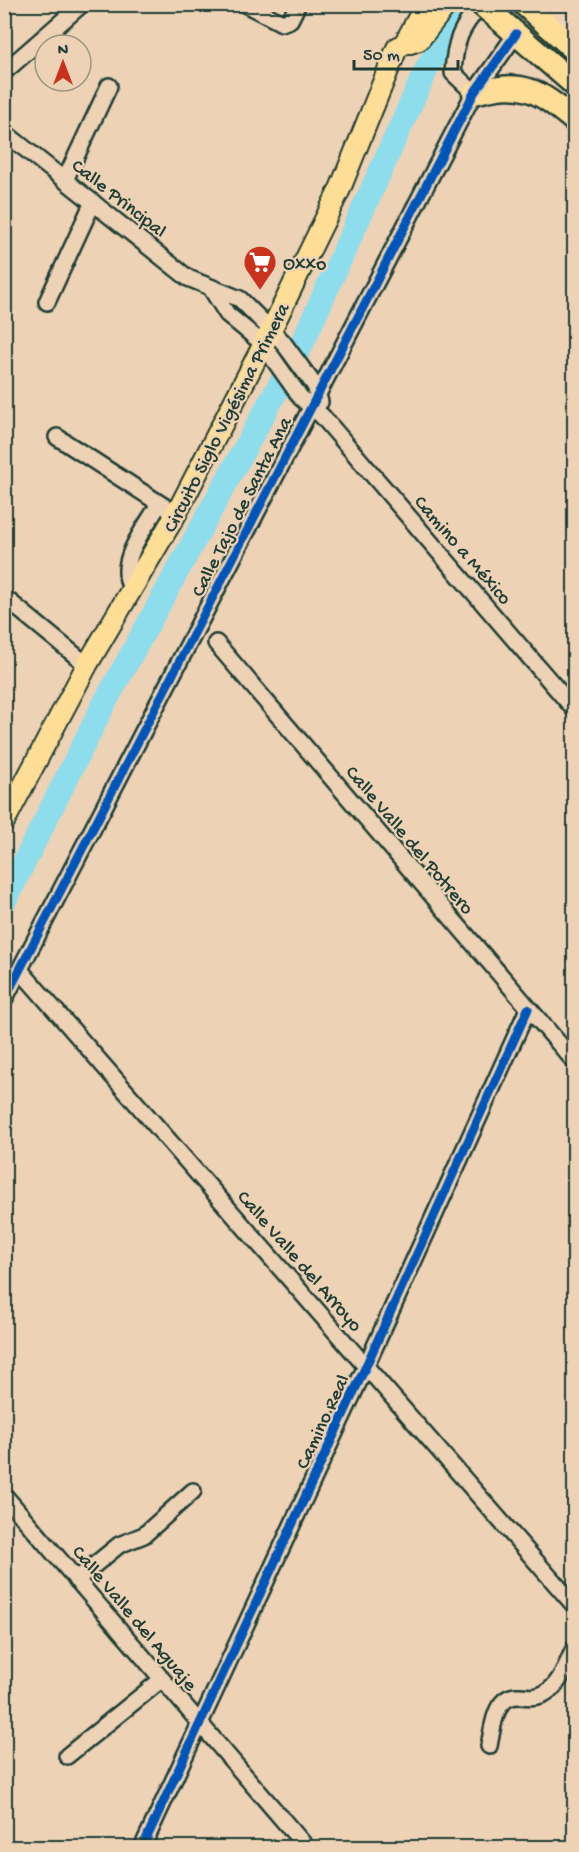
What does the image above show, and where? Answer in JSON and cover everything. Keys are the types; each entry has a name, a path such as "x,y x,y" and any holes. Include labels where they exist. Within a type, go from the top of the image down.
{"highway":[{"path":"524,4 574,49"},
{"path":"487,9 574,84"},
{"path":"474,93 496,87 520,86 552,102 574,120"}],"main road":[{"path":"410,4 399,44 418,40 447,4"},
{"name":"Circuito Siglo Vigésima Primera","path":"4,822 10,800 176,514 272,341 340,189 399,44 426,4"}],"street":[{"path":"4,72 82,4"},
{"path":"245,4 282,23 290,20 298,4"},
{"path":"555,4 558,13 574,31"},
{"path":"474,93 453,74 454,51 465,23 487,9"},
{"name":"Calle Tajo de Santa Ana","path":"4,1000 311,407 317,390 474,93 516,34"},
{"path":"65,180 109,86"},
{"name":"Calle Principal","path":"4,132 188,278 212,290 227,314 272,341 317,390"},
{"path":"47,302 93,202"},
{"name":"Calle Principal","path":"272,341 311,407"},
{"name":"Camino a México","path":"311,407 574,710"},
{"path":"57,437 176,514"},
{"path":"132,590 126,581 126,565 159,504"},
{"path":"4,597 87,665"},
{"name":"Calle Valle del Potrero","path":"216,642 574,1061"},
{"name":"Calle Valle del Arroyo","path":"20,970 574,1605"},
{"name":"Camino Real","path":"142,1848 366,1366 528,1008"},
{"path":"76,1580 119,1545 144,1535 193,1491"},
{"name":"Calle Valle del Aguaje","path":"4,1495 307,1848"},
{"path":"489,1746 496,1714 503,1701 508,1697 532,1697 550,1690 558,1681 574,1649"},
{"path":"67,1756 161,1680"}],"waterway":[{"path":"4,902 103,706 300,348 428,66 471,4"}],"cycle path":[{"path":"4,1000 474,93 516,34"},
{"path":"142,1848 366,1366 528,1009"}],"place":[{"name":"Oxxo","path":"260,291"}]}
